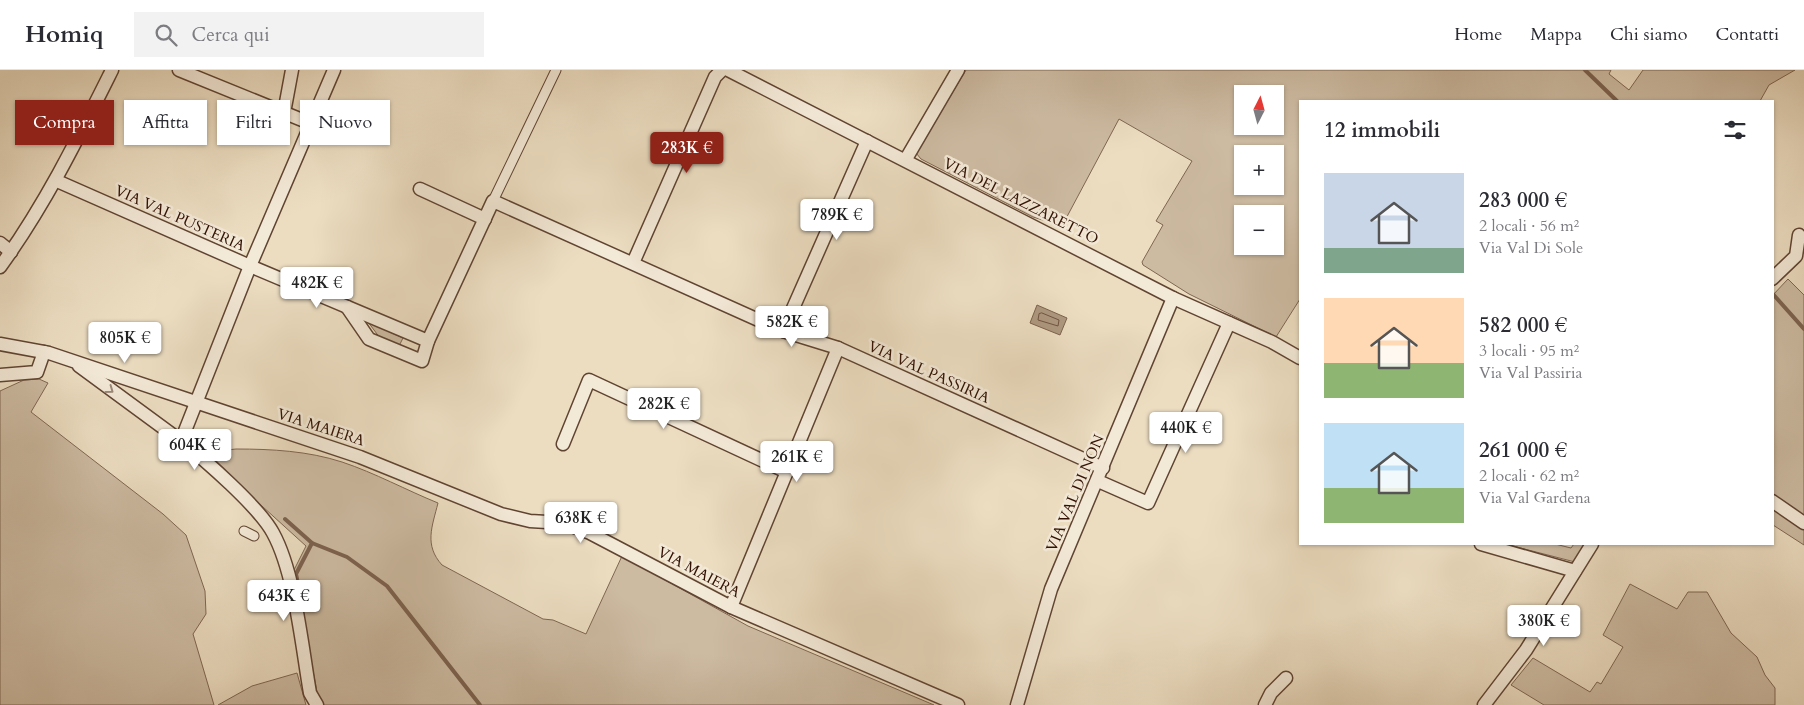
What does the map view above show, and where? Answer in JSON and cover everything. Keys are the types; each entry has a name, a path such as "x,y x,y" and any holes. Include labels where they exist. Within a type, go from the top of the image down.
{"street":[{"path":"0,267 57,181 112,70"},
{"path":"179,70 252,100"},
{"path":"286,100 292,70"},
{"path":"322,100 334,70"},
{"path":"346,307 369,339 422,361 428,341 556,70"},
{"path":"633,263 714,77 722,70"},
{"name":"VIA DEL LAZZARETTO","path":"728,70 906,159 1173,298 1272,342 1299,357"},
{"path":"906,159 958,70"},
{"path":"782,331 867,141"},
{"path":"181,441 250,266 303,145"},
{"name":"VIA VAL PUSTERIA","path":"57,181 250,266 428,341"},
{"path":"420,189 485,219"},
{"name":"VIA VAL PASSIRIA","path":"494,201 782,331 838,348 1103,468"},
{"path":"1774,276 1800,256 1799,235"},
{"path":"0,243 11,252"},
{"name":"VIA VAL DI NON","path":"1017,705 1051,589 1098,481 1173,298"},
{"path":"1098,481 1148,503 1229,323"},
{"path":"0,335 23,347"},
{"path":"0,344 23,347"},
{"name":"VIA MAIERA","path":"23,347 71,360 393,469 501,514 530,521 564,523 582,529 730,607 958,705"},
{"path":"730,607 838,348"},
{"path":"0,375 37,372 44,352"},
{"path":"71,360 197,454 256,511 266,524 275,537 287,568 310,693 317,705"},
{"path":"563,444 589,380 787,472"},
{"path":"1774,502 1804,524"},
{"path":"244,531 254,536"},
{"path":"1484,545 1575,571"},
{"path":"1484,705 1526,650 1591,545"},
{"path":"1265,705 1271,693 1286,678"}],"shaded area":[{"path":"966,70 1611,70 1609,74 1629,90 1643,70 1795,70 1769,85 1761,100 1299,100 1299,301 1276,337 1189,294 1143,265 1142,262 1163,225 1156,221 1192,161 1119,119 1062,226 1033,217 921,159 916,153"},
{"path":"1788,279 1804,295 1804,545 1774,526 1774,294"},
{"path":"368,322 403,338 399,346 380,338"},
{"path":"39,379 48,383 31,412 163,514 186,535 205,591 206,614 193,634 214,705 0,705 0,391 24,380"},
{"path":"236,449 290,451 329,458 366,471 438,503 432,528 431,543 436,558 442,565 543,619 553,620 586,634 622,556 748,626 934,705 321,705 294,570 306,546 241,487 208,452"},
{"path":"1509,545 1559,545 1571,548 1573,545 1586,545 1575,562"},
{"path":"1630,584 1677,609 1688,592 1707,592 1731,633 1757,657 1765,675 1775,688 1775,705 1544,705 1511,685 1533,658 1590,692 1597,682 1601,684 1623,647 1603,635"},
{"path":"297,673 306,705 218,705 252,686"}],"water":[{"path":"1037,305 1067,318 1060,335 1030,323"}],"waterway":[{"path":"1585,70 1616,100"},
{"path":"1774,295 1804,329"},
{"path":"285,519 312,543 347,557 387,586 480,705"},
{"path":"301,599 296,574 312,543"}]}
